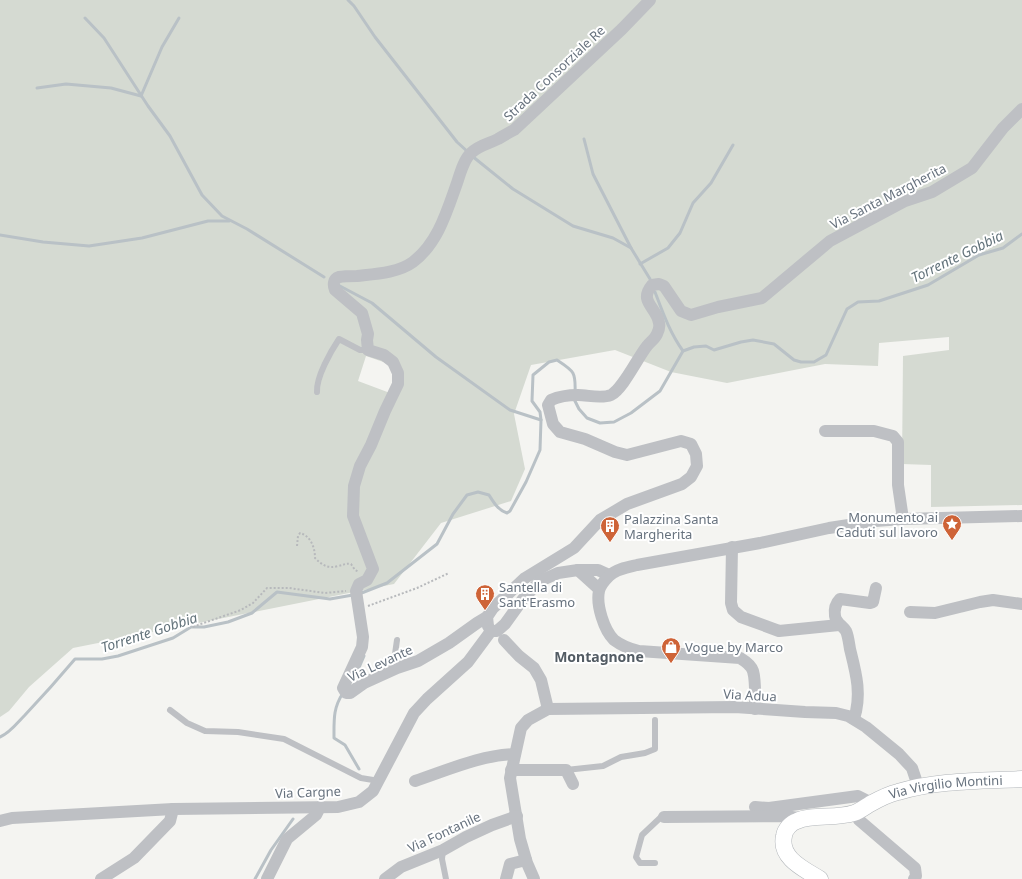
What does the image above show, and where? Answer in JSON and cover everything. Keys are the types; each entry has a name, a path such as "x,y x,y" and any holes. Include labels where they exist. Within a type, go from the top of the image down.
{"main road":[{"name":"Via Virgilio Montini","path":"805,819 833,817 855,812 896,792 918,786 958,782 1022,779"},
{"path":"805,819 797,820 790,826 784,833 782,842 789,858 820,879"}],"street":[{"name":"Strada Consorziale Re","path":"368,350 368,334 362,313 334,290 334,281 338,278 369,275 393,270 412,262 426,250 438,231 446,214 460,172 470,154 482,145 498,139 514,130 622,29 650,0"},
{"name":"Via Santa Margherita","path":"487,617 492,608 525,578 574,548 600,520 627,504 682,484 691,477 697,466 696,454 691,444 681,441 627,455 615,452 585,439 560,432 553,424 548,405 551,400 566,396 578,395 600,397 611,395 620,388 647,345 656,336 660,328 658,319 650,307 646,297 648,290 652,285 659,284 664,286 681,311 691,315 718,307 762,298 830,241 904,201 932,192 972,168 1003,128 1022,109"},
{"path":"356,591 359,584 367,580 373,569 360,538 353,516 354,486 360,466 398,384 398,373 393,362 384,355 368,350"},
{"path":"825,431 874,431 893,436 898,442 898,485 903,519"},
{"path":"755,709 753,671 748,664 740,658 640,651 628,648 614,639 605,626 598,600 599,589 609,575 621,568 637,564 760,543 830,528 875,521 903,519 1022,520"},
{"path":"732,547 731,603 733,610 741,617 779,631 839,625"},
{"path":"578,570 599,589"},
{"name":"Via Cargne","path":"0,821 12,818 172,809 338,807 359,802 373,792 414,714 427,699 468,662 491,631 497,631 505,624 523,599 540,582 558,573 578,570 598,570 609,575"},
{"path":"854,719 858,706 857,677 846,630 839,625 835,618 834,609 836,603 840,599 872,602 876,588"},
{"name":"Via Levante","path":"356,591 361,607 363,637 362,646 344,690 350,693 364,683 430,655 487,617"},
{"path":"910,612 934,613 993,600 1022,604"},
{"path":"487,617 488,626 491,631"},
{"path":"504,640 519,656 534,668 538,674 541,680 548,709 528,720 521,728 511,770 510,784 526,860 534,879"},
{"name":"Via Adua","path":"548,709 735,707 836,713 854,719 899,754 912,768 918,786"},
{"path":"415,781 500,754 515,754"},
{"path":"511,770 566,770 574,784"},
{"name":"Via Virgilio Montini","path":"755,807 769,808 858,796 872,803"},
{"path":"267,879 287,839 316,815 320,807"},
{"path":"101,879 134,858 170,821 172,809"},
{"path":"855,812 859,820 914,868 916,876 914,879"},
{"name":"Via Fontanile","path":"385,879 401,867 443,850 486,828 517,816"},
{"path":"664,817 785,816 805,819"},
{"path":"506,879 510,864 526,860"}],"lane":[{"path":"317,392 318,383 325,364 339,339 360,350 368,350"},
{"path":"397,640 395,654 401,667"},
{"path":"170,710 187,723 205,731 238,732 284,739 362,778 378,781"},
{"path":"566,770 603,766 621,757 645,753 654,749 655,720"},
{"path":"655,863 640,863 636,857 642,835 660,818 664,817"},
{"path":"443,850 442,859 446,879"}],"path":[{"path":"297,546 298,536 300,533 305,534 315,549 315,558 328,568 345,563 351,564 355,570 361,573 368,572 371,562"},
{"path":"361,607 418,588 449,574"},
{"path":"193,627 241,610 253,602 267,588 289,588 325,593 356,591"}],"shaded area":[{"path":"0,0 1022,0 1022,505 931,507 931,465 902,464 903,356 949,350 949,337 879,343 878,366 825,364 727,383 671,372 615,350 531,365 514,414 525,469 511,501 441,523 394,584 73,648 29,687 9,711 0,717","holes":["366,356 392,365 396,381 390,393 358,381"]}],"waterway":[{"path":"348,0 457,142 468,152"},
{"path":"85,18 104,38 148,106 170,136 202,195 222,216 247,229 324,277"},
{"path":"37,88 66,84 111,88 141,96 162,47 179,18"},
{"path":"584,139 593,174 631,248 650,279"},
{"path":"640,264 668,248 680,233 693,203 711,183 733,145"},
{"path":"472,156 513,189 573,226 613,238 631,248"},
{"path":"0,235 43,242 89,246 142,238 208,221 229,221"},
{"name":"Torrente Gobbia","path":"574,399 579,409 587,418 600,423 614,422 631,413 660,391 683,351 694,347 706,346 714,350 753,340 774,344 794,360 801,362 814,362 826,355 847,309 858,302 879,301 928,285 979,255 1003,248 1022,234"},
{"path":"338,285 372,303 436,357 510,410 541,420"},
{"path":"655,292 671,330 683,351"},
{"name":"Torrente Gobbia","path":"359,594 387,583 437,544 453,514 467,495 478,492 489,495 501,510 507,513 510,511 526,482 540,450 541,420 540,412 532,401 533,375 549,362 557,360 573,373 575,393"},
{"name":"Torrente Gobbia","path":"0,737 17,724 75,659 102,659 118,656 173,638 191,627 204,627 228,622 252,613 277,592 330,599 353,595"},
{"path":"358,670 364,656"},
{"path":"343,693 337,704 334,720 334,738 345,745 359,769"},
{"path":"255,879 271,850 293,819"}],"place":[{"name":"Monumento ai Caduti sul lavoro","path":"952,541"},
{"name":"Palazzina Santa Margherita","path":"610,543"},
{"name":"Santella di Sant'Erasmo","path":"485,611"},
{"name":"Vogue by Marco","path":"671,664"}],"district":[{"name":"Montagnone","path":"599,656"}]}
